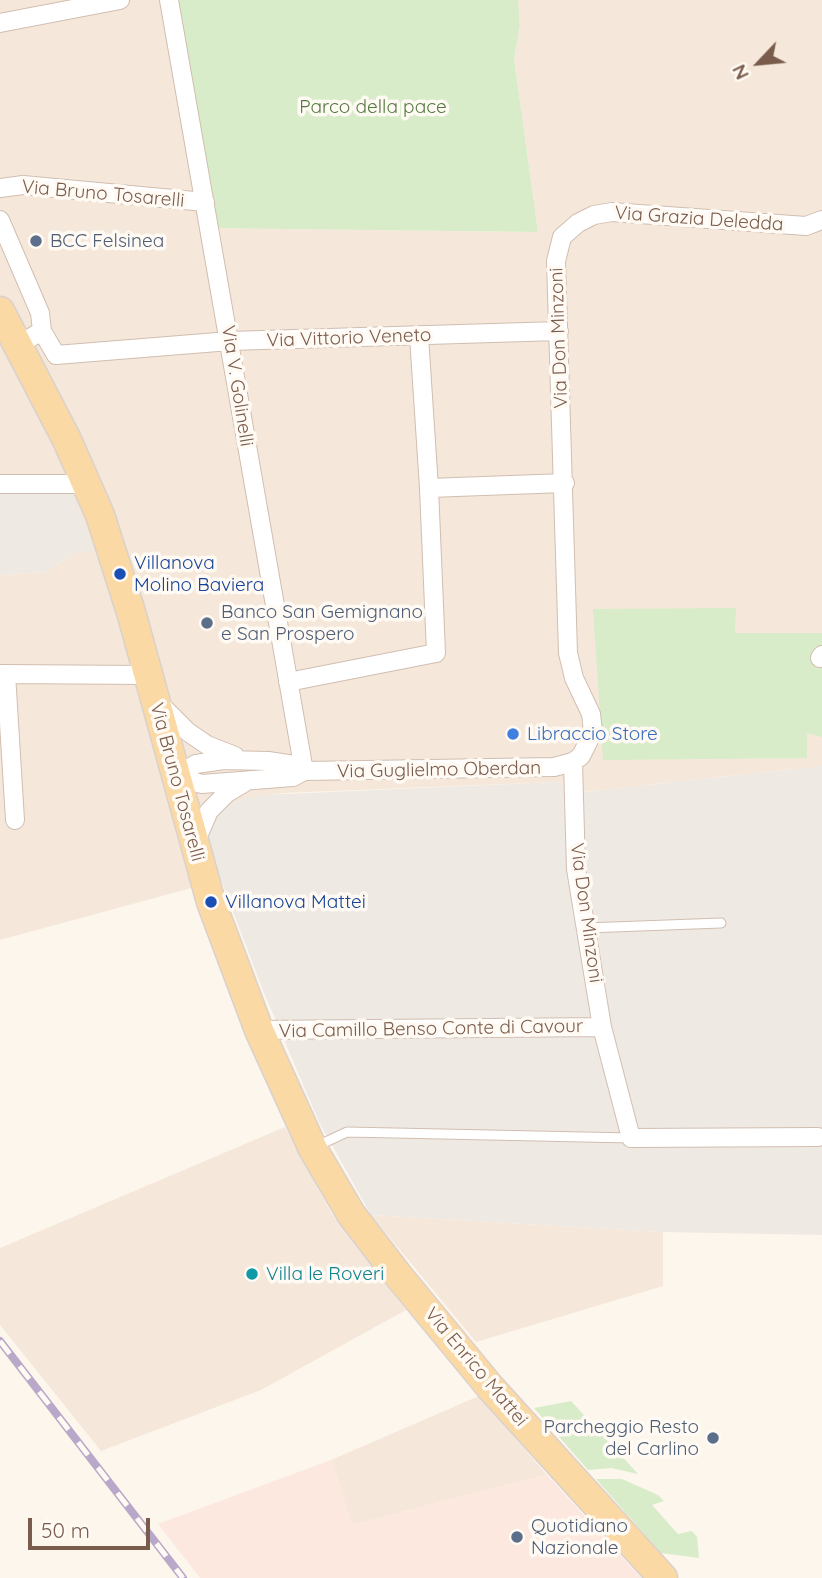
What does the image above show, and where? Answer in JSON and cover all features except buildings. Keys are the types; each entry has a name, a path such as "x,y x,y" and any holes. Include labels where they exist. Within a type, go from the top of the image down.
{"main road":[{"name":"Via Bruno Tosarelli","path":"0,311 88,484 120,574 194,846 222,934 260,1030 313,1149 351,1214"},
{"name":"Via Enrico Mattei","path":"351,1214 490,1387 663,1578"}],"street":[{"path":"0,23 120,0"},
{"name":"Via V. Golinelli","path":"169,0 304,771"},
{"name":"Via Bruno Tosarelli","path":"0,188 23,185 205,202"},
{"name":"Via Grazia Deledda","path":"578,223 594,215 612,212 806,226 822,220"},
{"path":"0,220 40,313 42,331 18,345"},
{"name":"Via Don Minzoni","path":"578,223 562,237 556,261 565,483 568,653 574,678 592,714 593,732 588,747 573,762 576,869 602,1027 631,1138"},
{"name":"Via Vittorio Veneto","path":"42,331 56,355 230,341 559,331"},
{"path":"288,682 436,653 419,336"},
{"path":"429,488 565,483"},
{"path":"0,484 88,484"},
{"path":"15,820 3,674 151,686"},
{"name":"Via Guglielmo Oberdan","path":"151,686 188,732 207,745 245,759"},
{"name":"Via Guglielmo Oberdan","path":"176,777 195,764 245,759 295,765 304,771"},
{"name":"Via Guglielmo Oberdan","path":"176,777 202,784 293,777 304,771 554,767 573,762"},
{"name":"Via Guglielmo Oberdan","path":"194,846 209,811 227,793 249,781"},
{"name":"Via Camillo Benso Conte di Cavour","path":"260,1030 602,1027"},
{"path":"631,1138 818,1137"}],"lane":[{"path":"586,928 721,923"},
{"path":"313,1149 346,1132 631,1138"}],"shaded area":[{"path":"0,0 162,0 200,228 538,232 514,58 520,25 518,0 822,0 822,766 583,792 557,782 284,793 242,799 223,809 208,838 221,880 0,940 0,575 47,572 74,553 94,551 0,490"},
{"path":"0,490 71,490 94,552 74,553 47,572 0,575"},
{"path":"822,766 822,1235 663,1232 371,1215 319,1122 262,988 221,880 208,838 212,823 223,809 242,799 262,795 557,782 583,792"},
{"path":"285,1127 332,1214 406,1310 261,1390 101,1451 0,1325 0,1248"},
{"path":"371,1215 663,1232 663,1286 476,1342"},
{"path":"479,1396 547,1475 352,1525 331,1460"},
{"path":"331,1460 352,1525 547,1475 641,1578 200,1578 158,1524"}],"green space":[{"name":"Parco della pace","path":"162,0 518,0 520,25 514,58 538,232 199,228"},
{"path":"736,608 735,633 822,633 822,737 807,733 807,758 603,760 593,609"},
{"path":"571,1401 638,1474 611,1468 588,1470 534,1408"},
{"path":"596,1479 622,1479 658,1495 664,1501 652,1505 678,1534 692,1531 697,1537 699,1558 661,1553"}],"railway":[{"path":"0,1341 183,1578"}],"place":[{"name":"BCC Felsinea","path":"36,241"},
{"name":"Villanova Molino Baviera","path":"120,574"},
{"name":"Banco San Gemignano e San Prospero","path":"207,623"},
{"name":"Libraccio Store","path":"513,734"},
{"name":"Villanova Mattei","path":"211,902"},
{"name":"Villa le Roveri","path":"252,1274"},
{"name":"Parcheggio Resto del Carlino","path":"713,1438"},
{"name":"Quotidiano Nazionale","path":"517,1537"}]}
